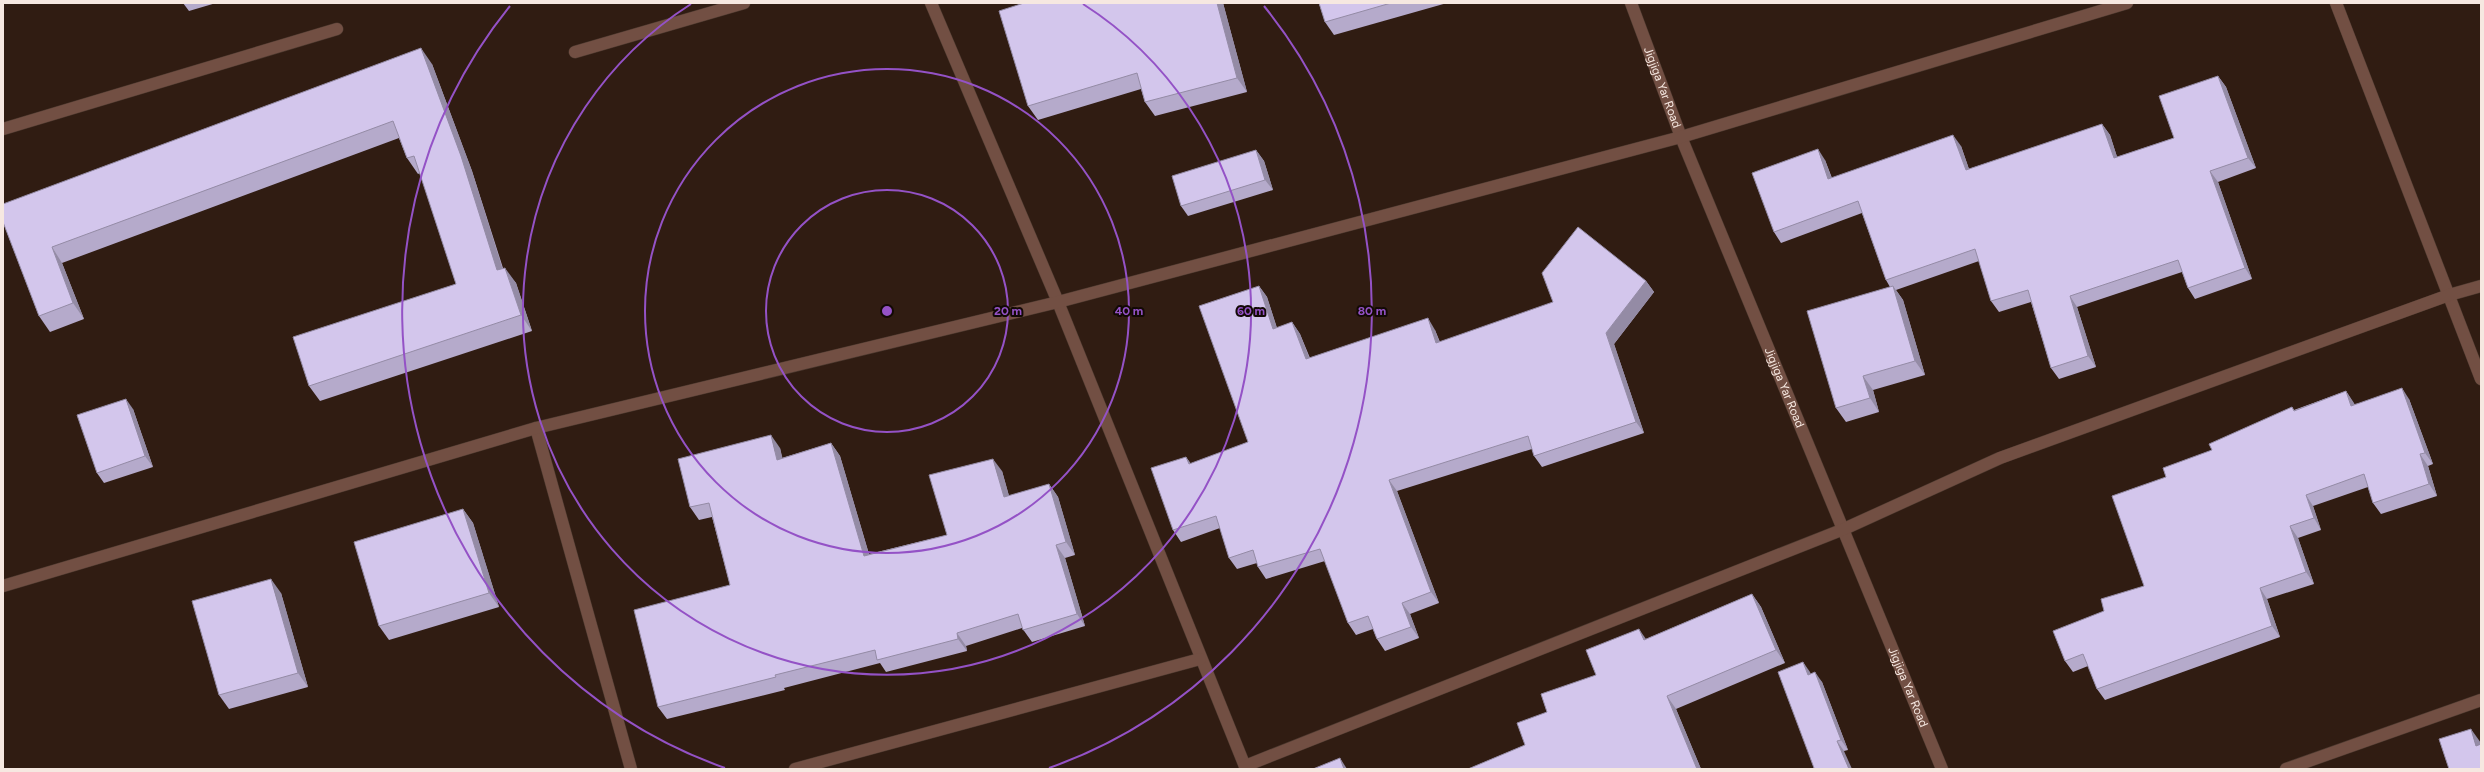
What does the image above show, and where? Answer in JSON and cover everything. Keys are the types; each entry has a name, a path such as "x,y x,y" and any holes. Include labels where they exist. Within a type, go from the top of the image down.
{"street":[{"path":"575,52 744,3"},
{"path":"930,3 1058,302 1200,659 1246,768 1844,529 2000,458 2449,295 2481,286"},
{"name":"Jigjiga Yar Road","path":"1631,3 1681,137 1942,769"},
{"path":"3,586 536,428 1058,302 1681,137 2127,3"},
{"path":"2336,3 2481,379"},
{"path":"3,129 337,29"},
{"path":"536,428 631,769"},
{"path":"795,769 1200,659"},
{"path":"2286,769 2481,700"}],"building":[{"path":"1024,3 1217,3 1237,78 1145,102 1137,73 1028,106 999,11"},
{"path":"1319,3 1391,3 1325,22"},
{"path":"421,48 461,156 497,270 505,268 521,315 309,386 293,337 456,284 414,156 407,158 393,121 52,247 73,303 39,316 3,222 3,204"},
{"path":"2218,76 2248,158 2210,171 2245,268 2188,288 2178,260 2070,296 2088,356 2051,368 2028,290 1991,301 1975,249 1886,280 1858,201 1774,232 1752,173 1818,149 1828,179 1953,135 1966,170 2102,124 2114,158 2174,138 2159,96"},
{"path":"1256,150 1265,180 1181,206 1172,176"},
{"path":"1578,227 1646,281 1606,333 1636,422 1534,456 1528,436 1389,480 1431,592 1402,603 1411,627 1377,639 1368,616 1348,623 1320,549 1258,567 1253,550 1229,558 1216,516 1173,530 1151,468 1186,457 1189,464 1248,442 1199,306 1259,286 1273,329 1292,322 1306,359 1428,318 1436,343 1553,302 1542,273"},
{"path":"1893,286 1915,361 1863,376 1870,398 1836,408 1807,311"},
{"path":"2402,388 2425,453 2420,454 2429,484 2373,503 2364,474 2306,495 2314,518 2290,526 2306,572 2260,588 2272,626 2097,689 2083,654 2065,661 2053,631 2104,611 2101,599 2144,586 2112,496 2166,477 2163,468 2212,450 2209,444 2292,407 2294,411 2346,391 2351,406"},
{"path":"126,399 145,456 97,473 77,415"},
{"path":"771,435 777,460 831,443 864,556 947,535 929,475 993,459 1004,497 1049,484 1066,542 1056,545 1077,614 1023,630 1018,614 957,633 958,639 877,660 875,650 775,675 776,677 658,707 634,610 730,585 709,503 690,507 678,459"},
{"path":"463,509 489,593 379,626 354,542"},
{"path":"271,579 298,673 219,695 192,601"},
{"path":"1752,594 1776,650 1667,696 1697,769 1468,769 1525,745 1517,723 1547,712 1541,694 1596,675 1586,650 1639,629 1644,640"},
{"path":"1803,662 1808,675 1815,672 1841,740 1837,741 1849,769 1812,769 1814,768 1778,672"},
{"path":"2471,729 2476,746 2481,744 2481,769 2449,769 2439,739"},
{"path":"1340,758 1344,769 1313,769"}]}
